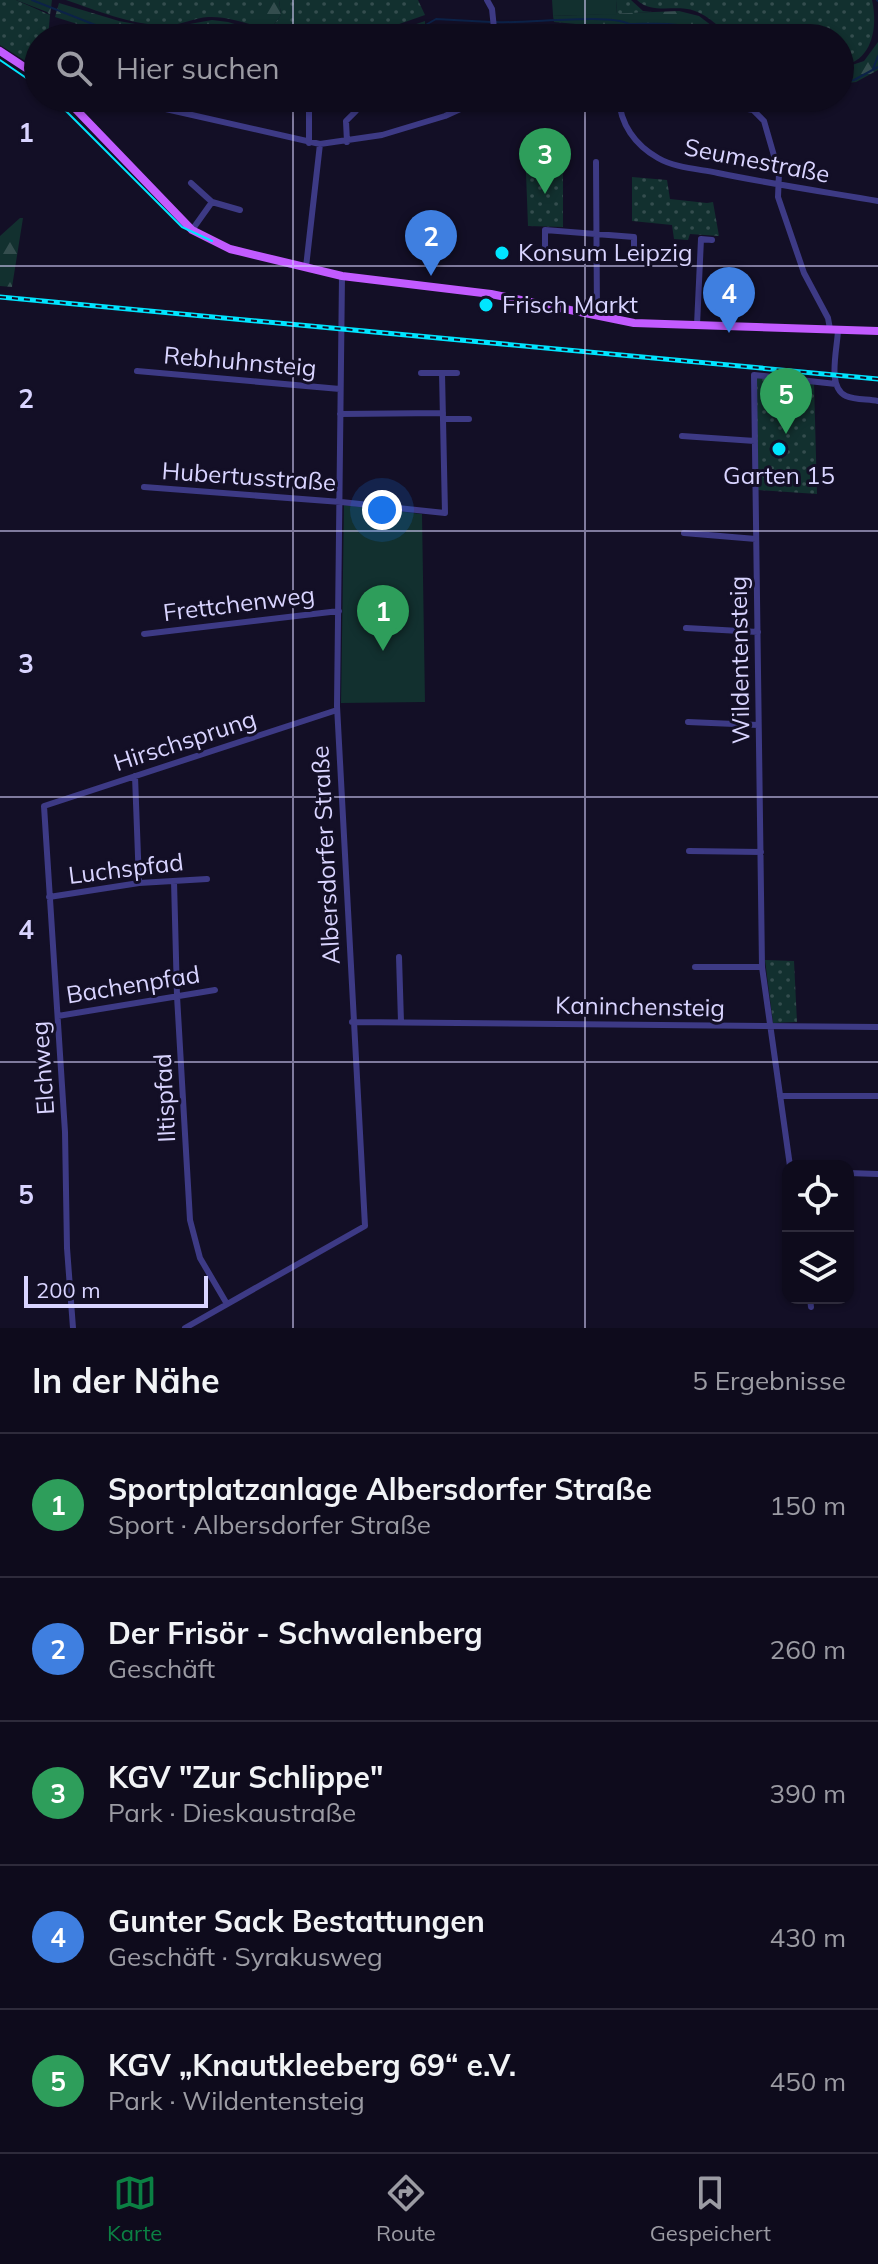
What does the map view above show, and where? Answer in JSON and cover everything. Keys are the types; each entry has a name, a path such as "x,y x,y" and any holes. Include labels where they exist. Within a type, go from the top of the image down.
{"main road":[{"path":"0,51 24,67"},
{"path":"78,112 192,230 230,249 342,276 491,294 634,323 878,331"}],"street":[{"path":"487,0 494,24"},
{"path":"177,112 320,144 382,135 454,112"},
{"path":"309,143 311,112"},
{"path":"347,142 346,121 355,112"},
{"name":"Seumestraße","path":"620,112 626,128 661,160 778,185 878,201"},
{"path":"756,112 764,121 779,173 778,197 804,273 834,329 836,384 848,397 878,401"},
{"path":"306,267 320,144"},
{"path":"596,162 597,315"},
{"path":"191,183 212,202 240,210"},
{"path":"192,230 212,202"},
{"path":"545,246 545,230 634,237 634,257"},
{"path":"690,239 712,240"},
{"path":"697,325 701,239"},
{"name":"Albersdorfer Straße","path":"185,1328 365,1226 337,710 342,276"},
{"name":"Rebhuhnsteig","path":"137,371 340,389"},
{"path":"421,373 457,373"},
{"path":"442,373 443,416"},
{"name":"Wildentensteig","path":"789,1160 762,967 754,375 836,384"},
{"path":"340,414 469,419"},
{"name":"Hubertusstraße","path":"144,487 445,513 443,416"},
{"path":"682,436 755,441"},
{"path":"684,533 756,539"},
{"name":"Frettchenweg","path":"144,634 339,611"},
{"path":"686,628 758,632"},
{"name":"Hirschsprung","path":"44,806 337,710"},
{"path":"688,722 758,725"},
{"path":"135,776 139,883"},
{"name":"Elchweg","path":"44,806 65,1132 67,1248 73,1328"},
{"path":"689,851 761,852"},
{"name":"Luchspfad","path":"49,897 139,883 207,879"},
{"name":"Iltispfad","path":"174,881 177,996 192,1234 200,1258 227,1304"},
{"path":"399,957 401,1022"},
{"path":"695,967 762,967"},
{"name":"Bachenpfad","path":"58,1016 215,990"},
{"name":"Kaninchensteig","path":"352,1022 878,1027"},
{"path":"780,1096 878,1096"},
{"path":"854,1173 878,1174"}],"green space":[{"path":"0,0 16,0 50,15 49,24 24,24 24,60 0,45"},
{"path":"16,0 52,0 50,15 47,12"},
{"path":"66,0 269,0 259,8 258,24 214,17 176,24 151,24 117,17"},
{"path":"269,0 279,0 281,15 274,24 258,24 258,8"},
{"path":"279,0 418,0 425,15 399,24 274,24 281,15"},
{"path":"552,0 616,0 617,14 553,16"},
{"path":"616,0 631,0 643,11 652,12 617,14"},
{"path":"637,0 872,0 874,21 871,41 860,58 854,61 854,24 716,24 688,9 657,8"},
{"path":"59,3 135,24 77,24 55,17"},
{"path":"679,11 699,16 710,24 576,24 554,22 553,16"},
{"path":"212,20 234,24 190,24"},
{"path":"878,42 878,70 854,82 854,64 864,61"},
{"path":"563,145 563,227 528,226 525,146"},
{"path":"632,177 667,180 670,199 713,202 719,236 690,234 688,240 674,239 672,225 632,221"},
{"path":"23,218 12,287 0,286 0,236"},
{"path":"756,378 814,383 817,494 758,490"},
{"path":"344,505 422,514 425,702 341,703"},
{"path":"765,960 794,961 797,1022 773,1023"}],"waterway":[{"path":"32,0 93,24"},
{"path":"427,24 436,19 490,22"},
{"path":"496,22 604,19 629,24"},
{"path":"629,24 671,24"},
{"path":"873,69 878,56"},
{"path":"854,80 878,67"}],"tram line":[{"path":"0,60 24,76"},
{"path":"67,112 182,227 212,241"}],"railway":[{"path":"0,297 878,379"}],"place":[{"name":"KGV \"Zur Schlippe\"","path":"545,194"},
{"name":"Konsum Leipzig","path":"502,253"},
{"name":"Der Frisör - Schwalenberg","path":"431,276"},
{"name":"Frisch Markt","path":"486,305"},
{"name":"Gunter Sack Bestattungen","path":"729,333"},
{"name":"KGV „Knautkleeberg 69“ e.V.","path":"786,434"},
{"name":"Garten 15","path":"779,449"},
{"name":"Sportplatzanlage Albersdorfer Straße","path":"383,651"}]}
